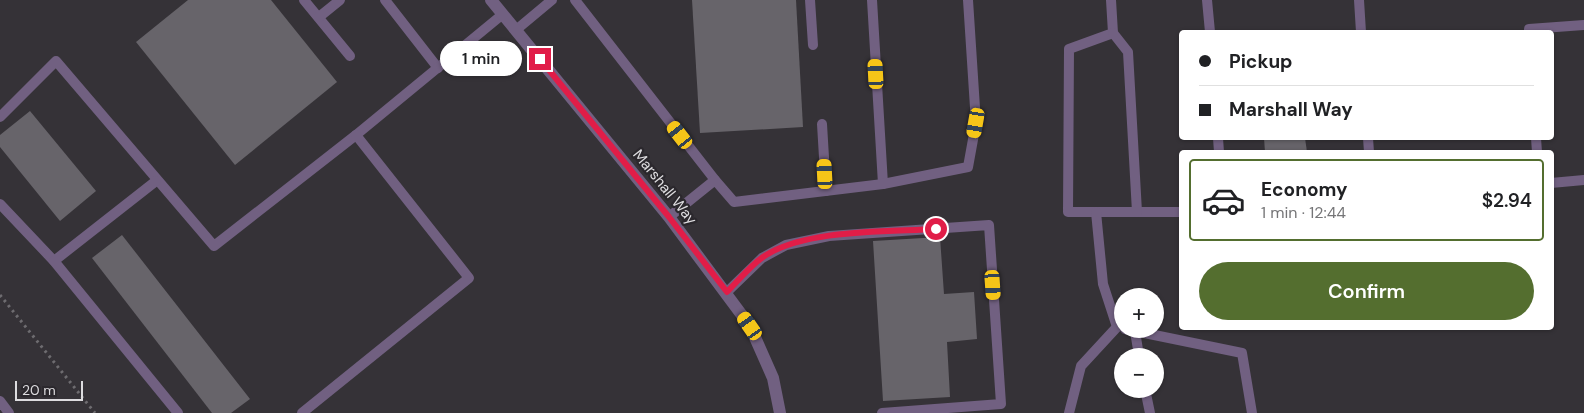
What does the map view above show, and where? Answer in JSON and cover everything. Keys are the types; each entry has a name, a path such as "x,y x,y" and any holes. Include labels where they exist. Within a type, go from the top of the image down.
{"street":[{"name":"Marshall Way","path":"491,0 669,217 727,292 750,326 770,369 780,413"}],"lane":[{"path":"304,0 350,56"},
{"path":"318,17 340,0"},
{"path":"386,0 438,68"},
{"path":"516,30 552,0"},
{"path":"575,0 734,202 882,184 968,167 976,123 968,0"},
{"path":"810,0 813,45"},
{"path":"872,0 882,184"},
{"path":"1111,0 1113,33 1128,52 1137,212"},
{"path":"1207,0 1210,30"},
{"path":"1359,0 1361,30"},
{"path":"0,117 56,61 156,181 214,246 356,135 503,14"},
{"path":"1529,30 1584,25"},
{"path":"1113,33 1069,49 1068,212 1179,212"},
{"path":"822,124 826,191"},
{"path":"302,413 469,278 356,135"},
{"path":"669,217 715,180"},
{"path":"1554,182 1584,180"},
{"path":"54,261 156,181"},
{"path":"0,204 54,261 178,413"},
{"path":"1096,212 1103,284 1114,306"},
{"path":"727,292 762,258 786,245 829,236 989,225 1001,404 882,413"},
{"path":"1164,337 1242,353 1252,413"},
{"path":"1069,413 1081,366 1114,338"},
{"path":"1147,398 1150,413"},
{"path":"0,401 9,413"}],"path":[{"path":"0,295 95,413"}],"building":[{"path":"188,0 271,0 337,82 235,165 136,42"},
{"path":"692,0 796,0 803,127 700,133"},
{"path":"30,111 96,191 60,221 0,147 0,135"},
{"path":"1264,140 1305,140 1307,150 1265,150"},
{"path":"122,235 250,399 231,413 212,413 92,258"},
{"path":"940,237 944,294 974,292 977,339 947,342 950,397 883,401 873,241"}],"route":[{"path":"540,59 669,217 727,292 762,258 786,245 829,236 936,229"}]}
